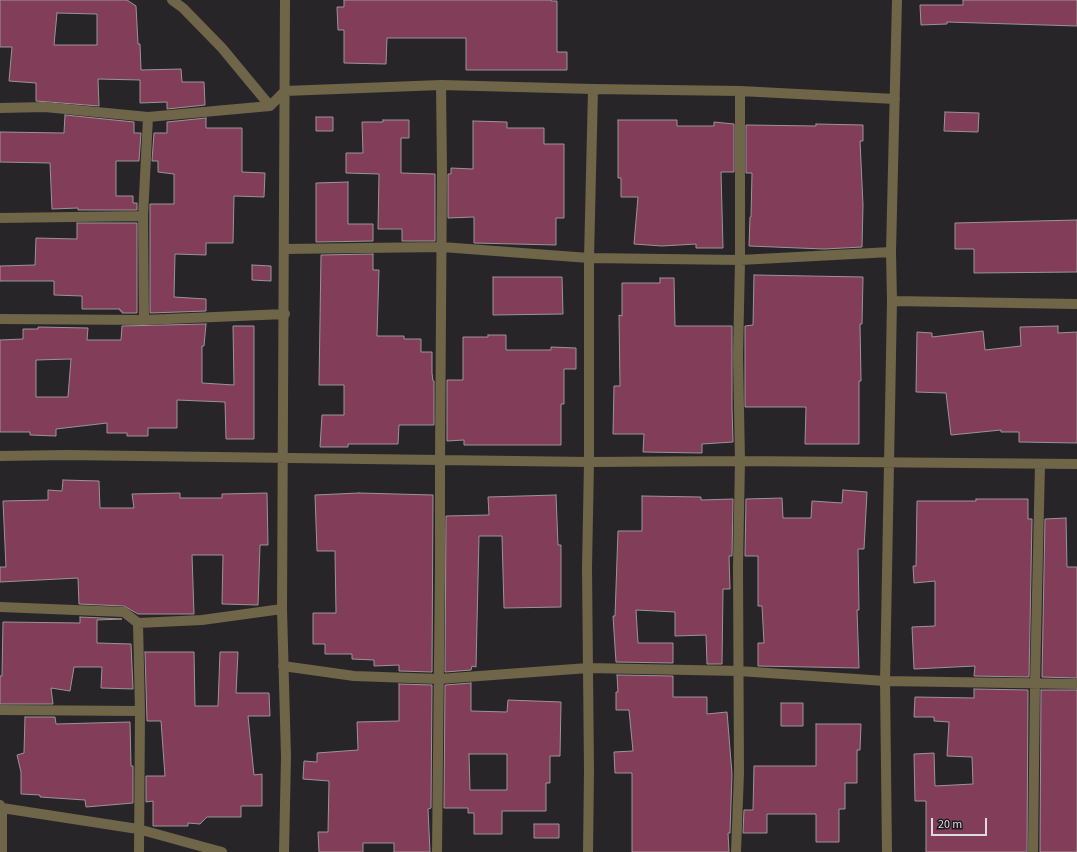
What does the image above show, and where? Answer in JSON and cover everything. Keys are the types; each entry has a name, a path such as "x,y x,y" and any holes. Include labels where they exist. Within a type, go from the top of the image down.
{"street":[{"path":"172,0 183,8 222,48 270,106"},
{"path":"284,852 286,757 282,609 285,314 285,0"},
{"path":"887,852 885,681 896,0"},
{"path":"437,852 442,247 441,85"},
{"path":"0,108 45,107 148,117 270,106 285,90 441,85 740,91 895,99"},
{"path":"588,852 589,772 587,568 589,462 589,258 593,89"},
{"path":"736,852 739,773 738,566 740,461 738,356 740,260 740,91"},
{"path":"144,320 143,216 148,117"},
{"path":"0,218 143,216"},
{"path":"284,249 442,247 589,258 740,260 891,252"},
{"path":"892,301 1077,304"},
{"path":"0,319 144,320 285,314"},
{"path":"0,456 67,455 589,462 740,461 1077,464"},
{"path":"1034,852 1035,682 1040,464"},
{"path":"0,608 124,612 138,623 202,620 282,609"},
{"path":"138,623 140,710 139,852"},
{"path":"283,666 354,676 439,679 588,668 739,671 885,681 1035,682 1077,684"},
{"path":"0,710 140,710"},
{"path":"2,852 1,807 138,829 222,852"}],"building":[{"path":"0,0 127,0 136,6 141,70 181,69 182,82 204,82 205,105 167,109 167,102 140,103 140,80 98,79 99,106 36,101 36,83 9,81 12,47 0,47","holes":["57,13 97,14 97,45 54,45"]},
{"path":"344,0 557,1 557,52 567,52 567,70 466,70 466,38 387,38 386,64 344,63 344,30 338,30 337,7 344,7"},
{"path":"963,0 1077,0 1077,26 947,22 947,24 921,25 920,5 963,5"},
{"path":"945,112 979,113 978,132 944,131"},
{"path":"65,115 134,122 134,133 141,133 139,161 116,161 116,196 133,196 133,203 137,203 137,210 78,210 78,208 52,209 50,163 0,162 0,132 64,133"},
{"path":"316,117 333,117 333,131 316,131"},
{"path":"206,118 206,128 242,128 242,172 265,173 264,197 234,196 233,243 206,243 206,255 175,254 174,297 206,299 206,311 150,313 150,204 174,204 174,174 158,172 158,161 152,161 154,133 167,133 167,122"},
{"path":"383,120 409,120 409,138 401,138 401,173 435,174 435,241 402,241 402,229 378,229 379,174 346,173 346,153 363,153 362,122 383,122"},
{"path":"618,120 677,120 677,126 714,126 714,122 734,124 734,172 721,172 723,248 696,248 696,244 662,246 634,244 638,197 621,197 621,178 618,178"},
{"path":"473,121 507,122 507,128 544,128 544,144 564,144 564,218 556,218 556,245 474,243 474,217 448,218 448,174 451,174 451,168 473,169"},
{"path":"816,124 863,125 863,141 860,141 863,205 862,247 824,249 749,246 752,173 746,173 746,125 816,126"},
{"path":"348,182 348,224 373,224 373,241 316,242 316,183"},
{"path":"1077,220 1077,272 974,273 974,249 955,249 955,223"},
{"path":"77,223 137,223 137,313 122,313 120,309 82,309 82,296 54,295 54,281 0,281 0,266 35,265 36,238 77,239"},
{"path":"373,254 373,270 379,270 377,336 404,336 404,339 421,339 421,352 432,352 432,373 434,381 434,425 399,425 398,444 348,444 348,447 320,447 322,415 344,415 344,385 319,385 321,255"},
{"path":"252,265 271,266 271,281 252,280"},
{"path":"754,275 863,277 862,324 860,324 861,381 859,381 859,444 805,444 806,407 745,407 745,326 753,325"},
{"path":"493,277 562,277 563,314 493,315"},
{"path":"660,278 674,278 675,326 732,326 733,442 702,444 702,453 643,452 644,434 613,434 614,386 620,386 619,315 622,316 622,283 660,283"},
{"path":"206,324 204,346 202,346 202,383 234,385 233,326 254,326 254,439 226,439 225,402 177,400 177,428 148,428 148,436 127,436 127,433 107,433 107,423 56,429 56,436 30,435 30,432 0,432 0,340 23,339 23,329 38,329 38,327 88,328 87,340 121,340 122,326","holes":["71,359 68,397 36,397 36,360"]},
{"path":"1058,326 1058,333 1077,332 1077,443 1019,442 1019,432 1001,432 1001,430 951,435 946,393 916,392 917,332 932,333 932,337 983,331 985,350 1021,346 1020,327"},
{"path":"488,335 506,335 506,350 551,350 551,347 576,348 576,369 564,369 564,404 561,404 561,445 464,445 464,440 447,441 447,380 463,380 463,337 488,337"},
{"path":"63,480 99,481 100,508 134,508 132,494 180,493 180,498 222,498 222,494 267,493 268,545 260,545 258,605 222,604 223,555 192,555 194,614 138,614 124,606 79,604 78,578 0,582 0,567 6,567 3,501 48,500 48,490 62,491"},
{"path":"843,490 867,492 864,549 858,549 859,610 857,610 859,668 758,666 758,643 764,643 762,606 758,606 758,556 745,556 746,499 782,498 783,518 811,518 812,501 842,503"},
{"path":"359,493 433,495 432,672 399,671 399,665 374,666 374,660 352,659 352,654 325,654 325,644 313,644 313,613 336,613 335,551 317,551 315,495"},
{"path":"556,495 558,545 561,545 561,607 504,608 502,536 479,536 476,667 472,666 471,670 445,672 446,516 489,515 488,497"},
{"path":"642,496 701,497 701,500 733,499 732,556 729,556 730,589 723,589 722,664 707,664 706,635 675,636 675,612 636,610 638,643 673,643 673,663 616,662 613,616 615,616 618,531 642,531"},
{"path":"976,499 1028,499 1028,519 1032,519 1029,677 974,676 975,666 914,669 912,627 935,626 935,581 914,583 913,566 916,566 917,501 976,501"},
{"path":"1066,518 1067,567 1077,567 1077,678 1042,677 1045,519"},
{"path":"80,617 122,619 97,620 97,643 131,644 133,689 101,688 102,667 74,667 70,691 51,688 53,704 0,704 3,622 80,623"},
{"path":"145,652 194,652 195,706 218,706 220,652 238,652 236,693 269,693 270,716 248,716 254,775 262,774 262,806 241,806 241,817 207,817 200,824 188,823 188,826 153,826 153,801 146,802 146,776 165,776 161,721 147,721"},
{"path":"617,675 673,676 673,697 707,697 707,714 727,712 732,774 730,833 728,833 729,852 632,852 632,773 615,773 614,752 633,751 629,710 616,710 616,692 618,692"},
{"path":"471,683 471,711 507,712 508,700 561,702 560,756 550,756 550,783 546,783 546,811 502,811 502,834 474,834 474,813 468,813 468,808 444,808 445,685","holes":["469,754 507,754 507,790 470,790"]},
{"path":"399,684 432,685 431,808 428,809 430,852 394,852 394,843 363,843 363,852 319,852 318,832 328,832 329,781 303,779 304,761 317,762 317,753 358,750 357,722 399,721"},
{"path":"974,689 1028,690 1027,852 926,852 926,801 915,801 914,754 934,753 935,786 973,784 972,757 947,756 949,722 934,721 934,717 914,717 915,697 974,698"},
{"path":"1041,690 1077,690 1077,852 1040,852"},
{"path":"781,703 803,703 803,726 781,726"},
{"path":"25,717 55,717 56,724 130,722 131,766 133,766 133,803 86,807 85,800 40,797 40,795 21,794 21,772 17,755 24,753"},
{"path":"816,724 861,724 860,750 857,750 857,783 845,783 845,809 839,809 839,842 816,842 816,814 767,814 767,833 743,833 744,810 753,810 754,766 816,766"},
{"path":"534,824 559,824 559,838 534,838"}]}
